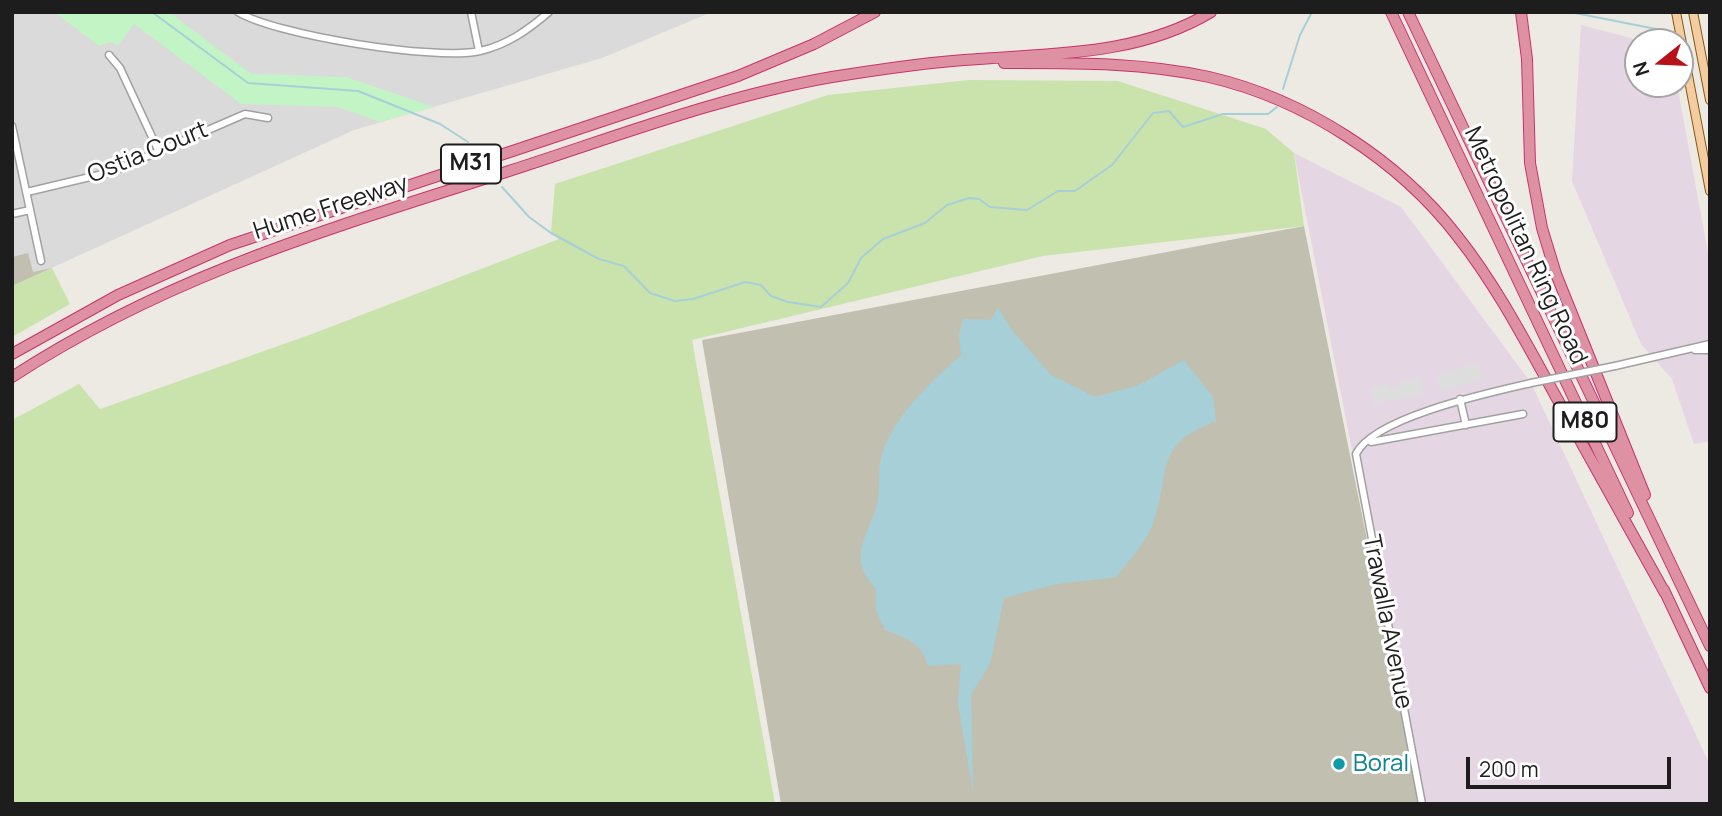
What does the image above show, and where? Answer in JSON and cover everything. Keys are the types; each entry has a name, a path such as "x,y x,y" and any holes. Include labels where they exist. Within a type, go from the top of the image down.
{"highway":[{"name":"Hume Freeway","path":"12,354 118,295 230,245 738,76 814,44 875,12"},
{"path":"925,64 1130,44 1181,29 1211,12"},
{"name":"Metropolitan Ring Road","path":"1391,12 1710,688"},
{"name":"Metropolitan Ring Road","path":"1408,12 1710,646"},
{"path":"1521,12 1527,59 1530,163 1542,228 1560,285 1691,607"},
{"path":"925,64 1108,63 1211,78 1273,98 1311,116 1368,152 1413,188 1442,217 1473,257 1535,360 1665,593"},
{"name":"Hume Freeway","path":"12,377 131,308 176,286 276,247 742,98 833,77 925,64"}],"main road":[{"path":"1693,12 1710,100"},
{"path":"1694,78 1705,76"},
{"path":"1692,98 1710,191"}],"street":[{"path":"238,12 267,24 428,54 479,51 513,39 549,12"},
{"path":"471,12 479,51"},
{"path":"109,55 120,68 159,152"},
{"name":"Ostia Court","path":"27,192 111,172 245,114 268,118"},
{"path":"12,126 41,261"},
{"path":"12,214 30,210"},
{"path":"1366,443 1423,412 1460,399 1689,351 1710,344"},
{"path":"1689,351 1710,350"},
{"path":"1460,399 1466,425"},
{"path":"1366,443 1523,414"},
{"name":"Trawalla Avenue","path":"1366,443 1356,454 1357,467 1422,804"}],"shaded area":[{"path":"12,12 712,12 602,58 354,130 12,286"},
{"path":"1581,25 1624,36 1624,98 1680,98 1710,264 1710,441 1694,444 1672,379 1641,344 1572,181"},
{"path":"1294,153 1401,207 1531,383 1710,765 1710,804 1421,804"},
{"path":"1304,226 1420,804 781,804 702,340"},
{"path":"28,253 33,272 52,268 12,286 12,257"},
{"path":"1478,363 1483,379 1441,391 1436,375"},
{"path":"1421,377 1424,394 1373,404 1370,387 1388,384 1389,389 1399,387 1399,382"}],"green space":[{"path":"54,12 169,12 251,74 346,77 434,107 380,122 338,107 241,104 134,24 118,45 110,42 99,46"},
{"path":"969,80 1118,81 1266,129 1294,153 1304,226 1043,256 692,340 775,804 12,804 12,420 79,384 100,409 312,334 559,239 551,233 555,184 828,95"},
{"path":"52,268 70,304 12,337 12,286"}],"water":[{"path":"998,307 1011,329 1051,375 1095,397 1137,386 1184,360 1213,397 1216,421 1195,430 1181,440 1173,451 1167,462 1150,530 1116,577 1057,584 1004,598 990,664 971,694 973,792 958,703 961,664 928,666 918,647 885,630 876,610 876,589 862,566 861,556 877,505 881,457 889,437 916,398 961,355 959,335 963,319 991,320"}],"waterway":[{"path":"152,12 248,83 358,91 440,124 468,142"},
{"path":"1283,89 1300,35 1312,12"},
{"path":"1570,12 1651,28"},
{"path":"502,187 529,217 551,233 599,259 624,266 650,293 675,301 693,299 745,282 761,285 771,296 788,302 821,307 848,283 861,258 883,239 925,223 947,205 969,198 979,199 990,207 1027,210 1058,191 1075,191 1112,165 1153,113 1169,111 1183,127 1223,114 1268,114 1277,107"}],"place":[{"name":"Boral","path":"1339,764"}]}
